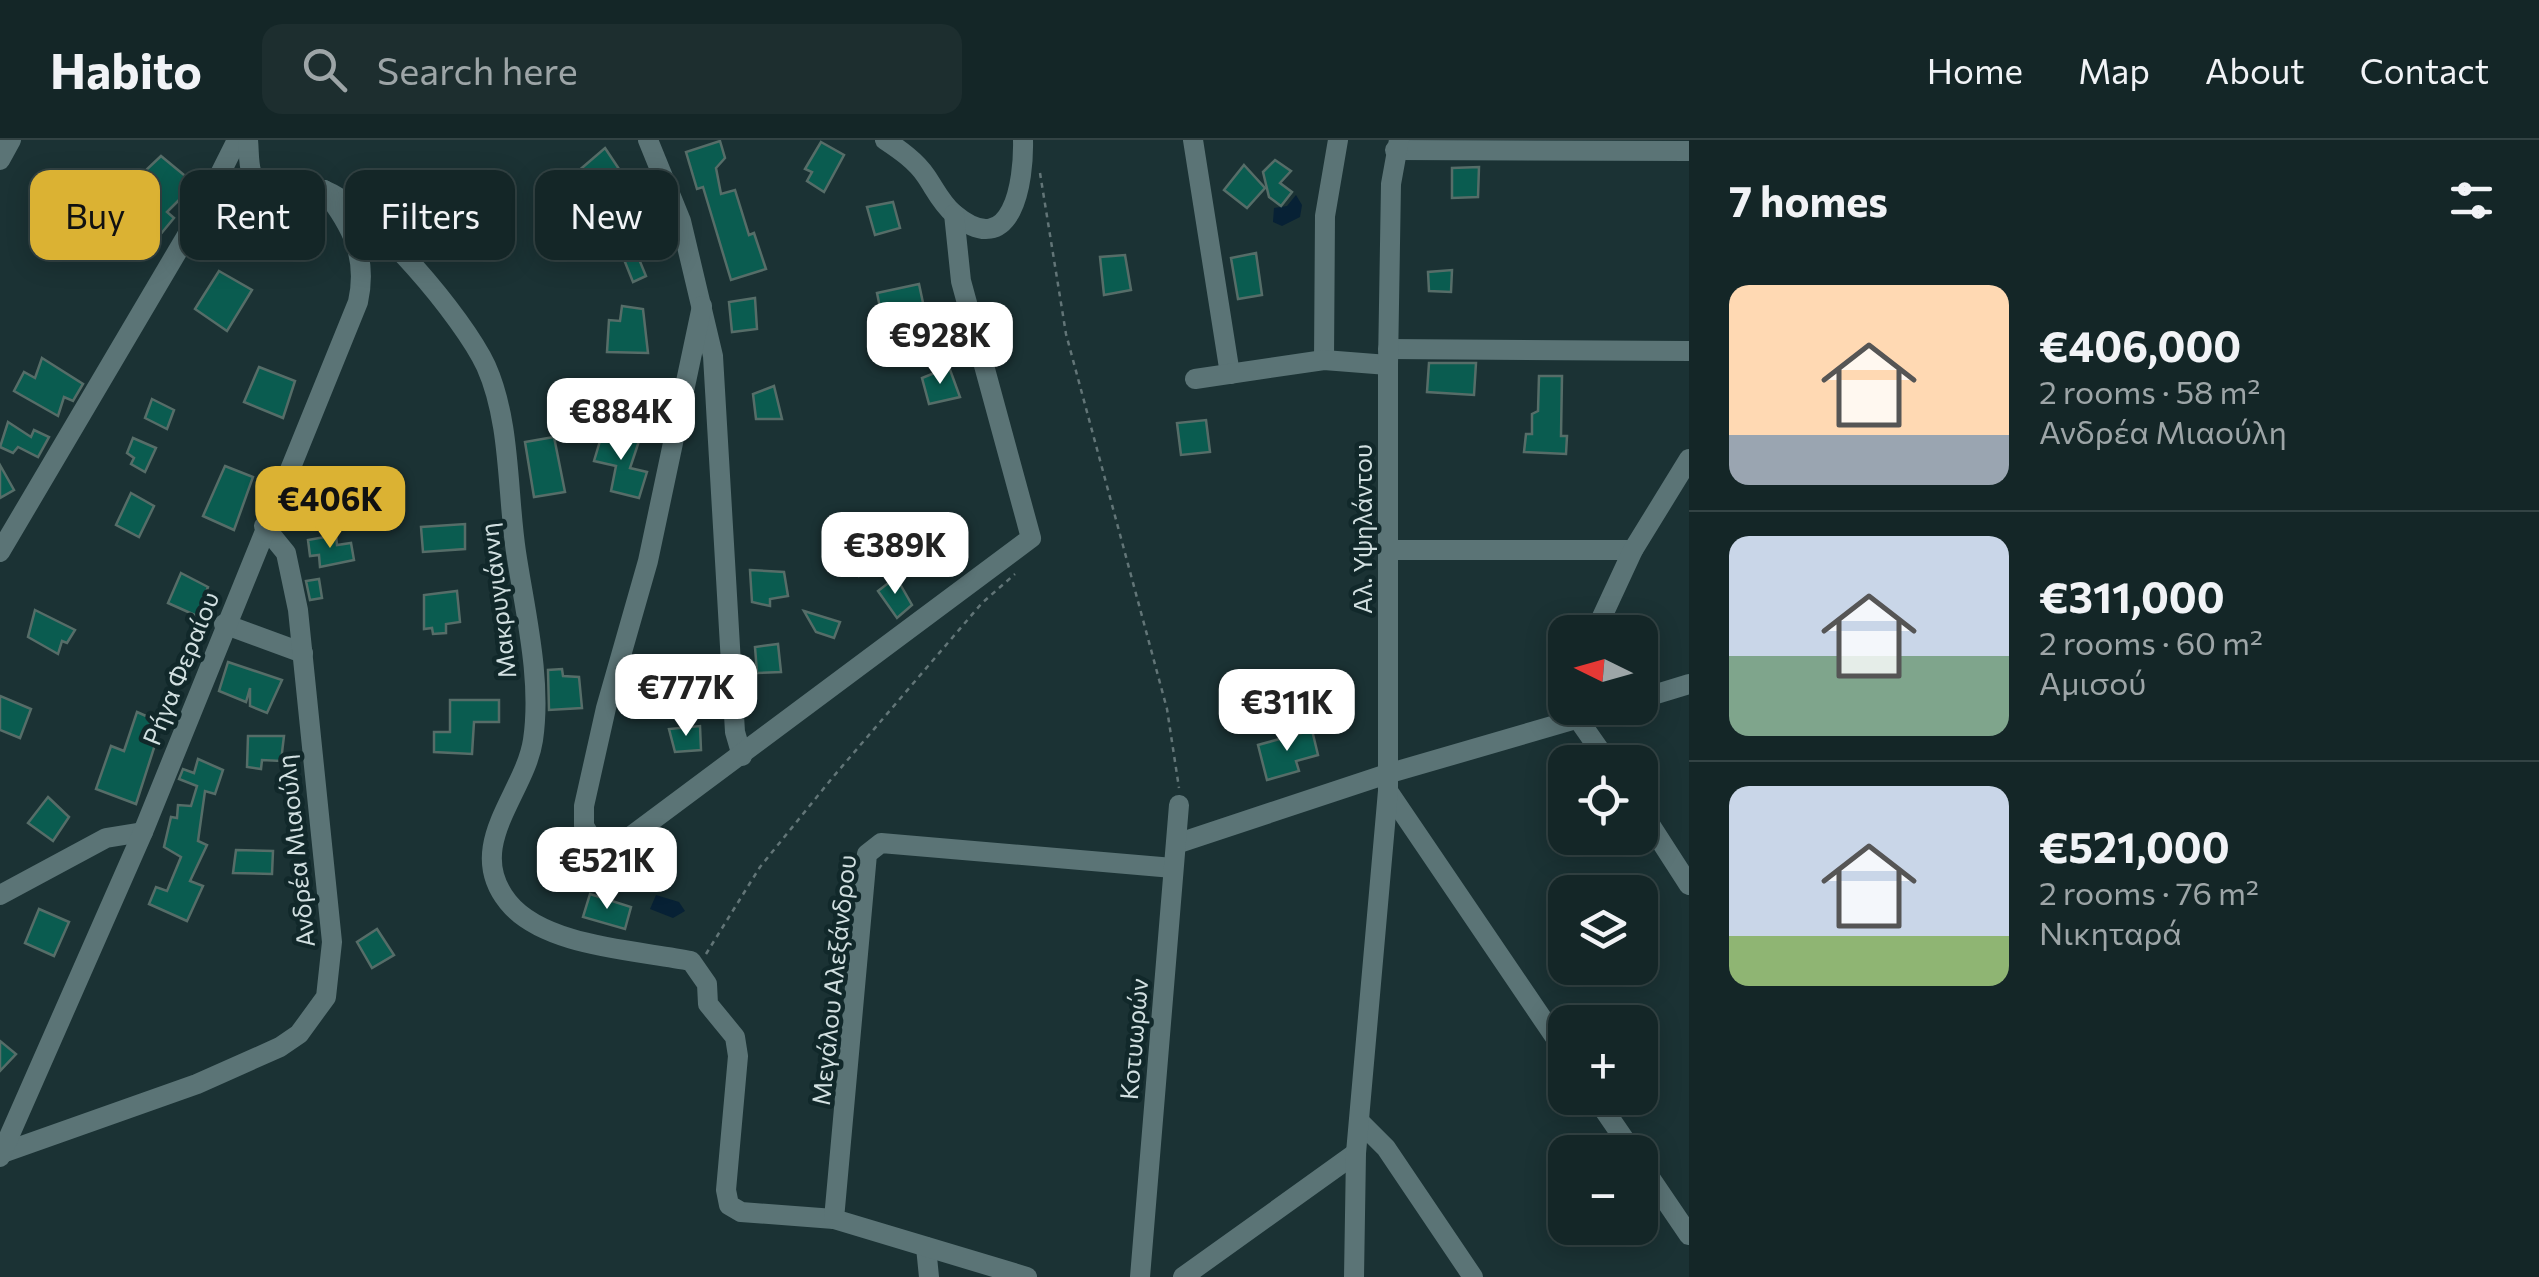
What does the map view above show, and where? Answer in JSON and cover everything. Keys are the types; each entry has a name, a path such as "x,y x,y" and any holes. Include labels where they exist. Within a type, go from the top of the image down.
{"street":[{"path":"0,160 10,140"},
{"path":"0,552 204,208 237,140"},
{"path":"248,140 251,170"},
{"path":"648,140 682,221 713,356 735,732 742,756"},
{"path":"702,306 648,561 606,708 584,806 584,826 603,857 1032,538 961,281 954,214 924,173 885,140"},
{"path":"954,214 985,226 1006,221 1019,195 1024,140"},
{"path":"1194,140 1230,374"},
{"path":"1324,360 1323,246 1338,140"},
{"path":"1397,145 1689,151"},
{"name":"Αλ. Υψηλάντου","path":"1354,1277 1356,1152 1387,783 1388,357 1397,145"},
{"name":"Μακρυγιάννη","path":"325,190 346,199 365,215 470,338 486,367 498,405 530,649 534,737 523,773 498,821 492,852 496,876 507,902 535,926 555,934 691,961"},
{"name":"Ρήγα Φεραίου","path":"2,1154 143,832 361,288 363,266 356,240 325,192"},
{"path":"1194,379 1324,360 1689,350"},
{"path":"1603,615 1633,550 1689,459"},
{"name":"Ανδρέα Μιαούλη","path":"2,1154 197,1084 280,1047 299,1034 326,997 332,942 303,652 286,553 264,526"},
{"path":"1388,550 1633,550"},
{"path":"224,624 303,652"},
{"path":"1658,694 1689,684"},
{"path":"1176,844 1387,783 1548,724"},
{"path":"1387,783 1548,1026"},
{"name":"Κοτυωρών","path":"1140,1277 1179,805"},
{"path":"0,894 106,838 143,832"},
{"path":"1658,837 1689,886"},
{"name":"Μεγάλου Αλεξάνδρου","path":"834,1219 867,854 872,846 1173,868"},
{"path":"691,961 707,984 708,1004 735,1038 726,1194 730,1205 741,1212 834,1219 1027,1277"},
{"path":"1359,1121 1386,1148 1473,1277"},
{"path":"1183,1277 1356,1152"},
{"path":"1658,1189 1689,1235"},
{"path":"926,1246 929,1277"}],"path":[{"path":"1039,165 1066,334 1167,709 1179,767 1179,805"},
{"path":"691,961 706,953 760,867 833,777 982,603 1022,567"}],"water":[{"path":"1296,195 1302,205 1300,217 1282,226 1273,222 1274,208 1287,206"},
{"path":"656,895 679,902 685,911 673,918 650,909"}],"building":[{"path":"720,141 725,158 716,168 721,194 735,190 749,235 754,233 766,269 731,280 703,187 697,189 686,152"},
{"path":"821,142 844,155 824,192 807,181 812,172 805,169"},
{"path":"605,148 619,169 618,170 579,170"},
{"path":"161,156 180,172 180,199 167,212 174,218 160,235 160,170 146,170"},
{"path":"1275,160 1291,171 1280,183 1292,192 1281,206 1269,197 1263,172"},
{"path":"1244,165 1265,188 1247,208 1224,190"},
{"path":"1479,167 1478,197 1452,198 1452,168"},
{"path":"893,202 900,228 875,235 867,207"},
{"path":"1256,253 1262,295 1238,299 1231,258"},
{"path":"1125,255 1131,290 1104,295 1100,257"},
{"path":"624,260 639,260 646,276 633,282"},
{"path":"1452,270 1451,292 1429,291 1428,272"},
{"path":"219,271 252,290 227,331 195,309"},
{"path":"919,284 926,317 884,327 877,293"},
{"path":"755,298 757,329 732,332 729,302"},
{"path":"622,306 643,309 648,353 607,352 609,320 620,321"},
{"path":"42,358 83,384 73,401 64,397 58,416 14,391 24,372 35,378"},
{"path":"1429,363 1476,363 1474,395 1427,392"},
{"path":"259,367 295,381 283,418 244,402"},
{"path":"949,367 960,397 929,404 922,378"},
{"path":"1539,376 1562,376 1561,436 1567,436 1566,454 1524,452 1526,434 1532,434 1532,414 1538,411"},
{"path":"774,386 782,419 756,419 753,394"},
{"path":"152,399 174,410 167,429 145,418"},
{"path":"1206,420 1210,452 1181,455 1177,423"},
{"path":"8,422 31,437 34,430 49,437 38,457 18,447 13,453 0,447"},
{"path":"603,431 639,441 630,468 647,472 639,498 611,491 616,466 594,461"},
{"path":"554,437 565,492 534,497 525,442"},
{"path":"133,438 156,448 145,472 131,464 134,458 127,453"},
{"path":"0,465 14,490 0,498"},
{"path":"225,466 253,477 234,530 203,516"},
{"path":"131,493 154,506 139,537 116,525"},
{"path":"465,524 465,549 423,552 421,527"},
{"path":"336,535 337,545 351,543 354,560 320,567 319,555 310,556 308,540"},
{"path":"868,536 886,556 859,576 844,555"},
{"path":"750,570 784,572 788,596 770,599 770,606 752,602"},
{"path":"181,573 208,587 197,616 168,603"},
{"path":"896,577 912,605 897,618 878,591"},
{"path":"319,579 322,598 310,600 306,581"},
{"path":"457,591 460,622 446,624 446,633 433,634 432,628 424,629 424,595"},
{"path":"35,610 75,630 67,643 62,641 58,654 28,637"},
{"path":"804,611 840,622 834,638 816,632"},
{"path":"778,644 781,672 757,673 755,647"},
{"path":"228,662 282,680 267,713 250,706 250,688 246,702 219,691"},
{"path":"562,669 563,676 579,677 582,708 549,710 548,670"},
{"path":"0,696 31,709 20,738 0,730"},
{"path":"450,700 499,700 499,722 474,722 472,754 434,752 434,732 450,732"},
{"path":"137,712 162,723 136,804 96,789 111,746 124,751"},
{"path":"700,726 701,750 675,752 669,729"},
{"path":"1312,730 1318,755 1296,761 1299,771 1267,780 1258,745"},
{"path":"248,736 284,736 281,761 262,760 261,769 247,767"},
{"path":"198,759 223,770 215,794 205,791 198,841 207,845 190,881 203,886 187,921 149,904 156,887 167,891 181,857 164,847 171,817 177,818 178,805 191,806 197,786 179,779 183,769 194,773"},
{"path":"48,797 69,817 53,841 28,823"},
{"path":"236,850 273,851 272,874 233,873"},
{"path":"590,894 631,907 625,929 583,917"},
{"path":"39,909 69,922 54,956 25,943"},
{"path":"377,929 394,955 372,968 357,942"},
{"path":"0,1041 16,1054 0,1071"}]}
